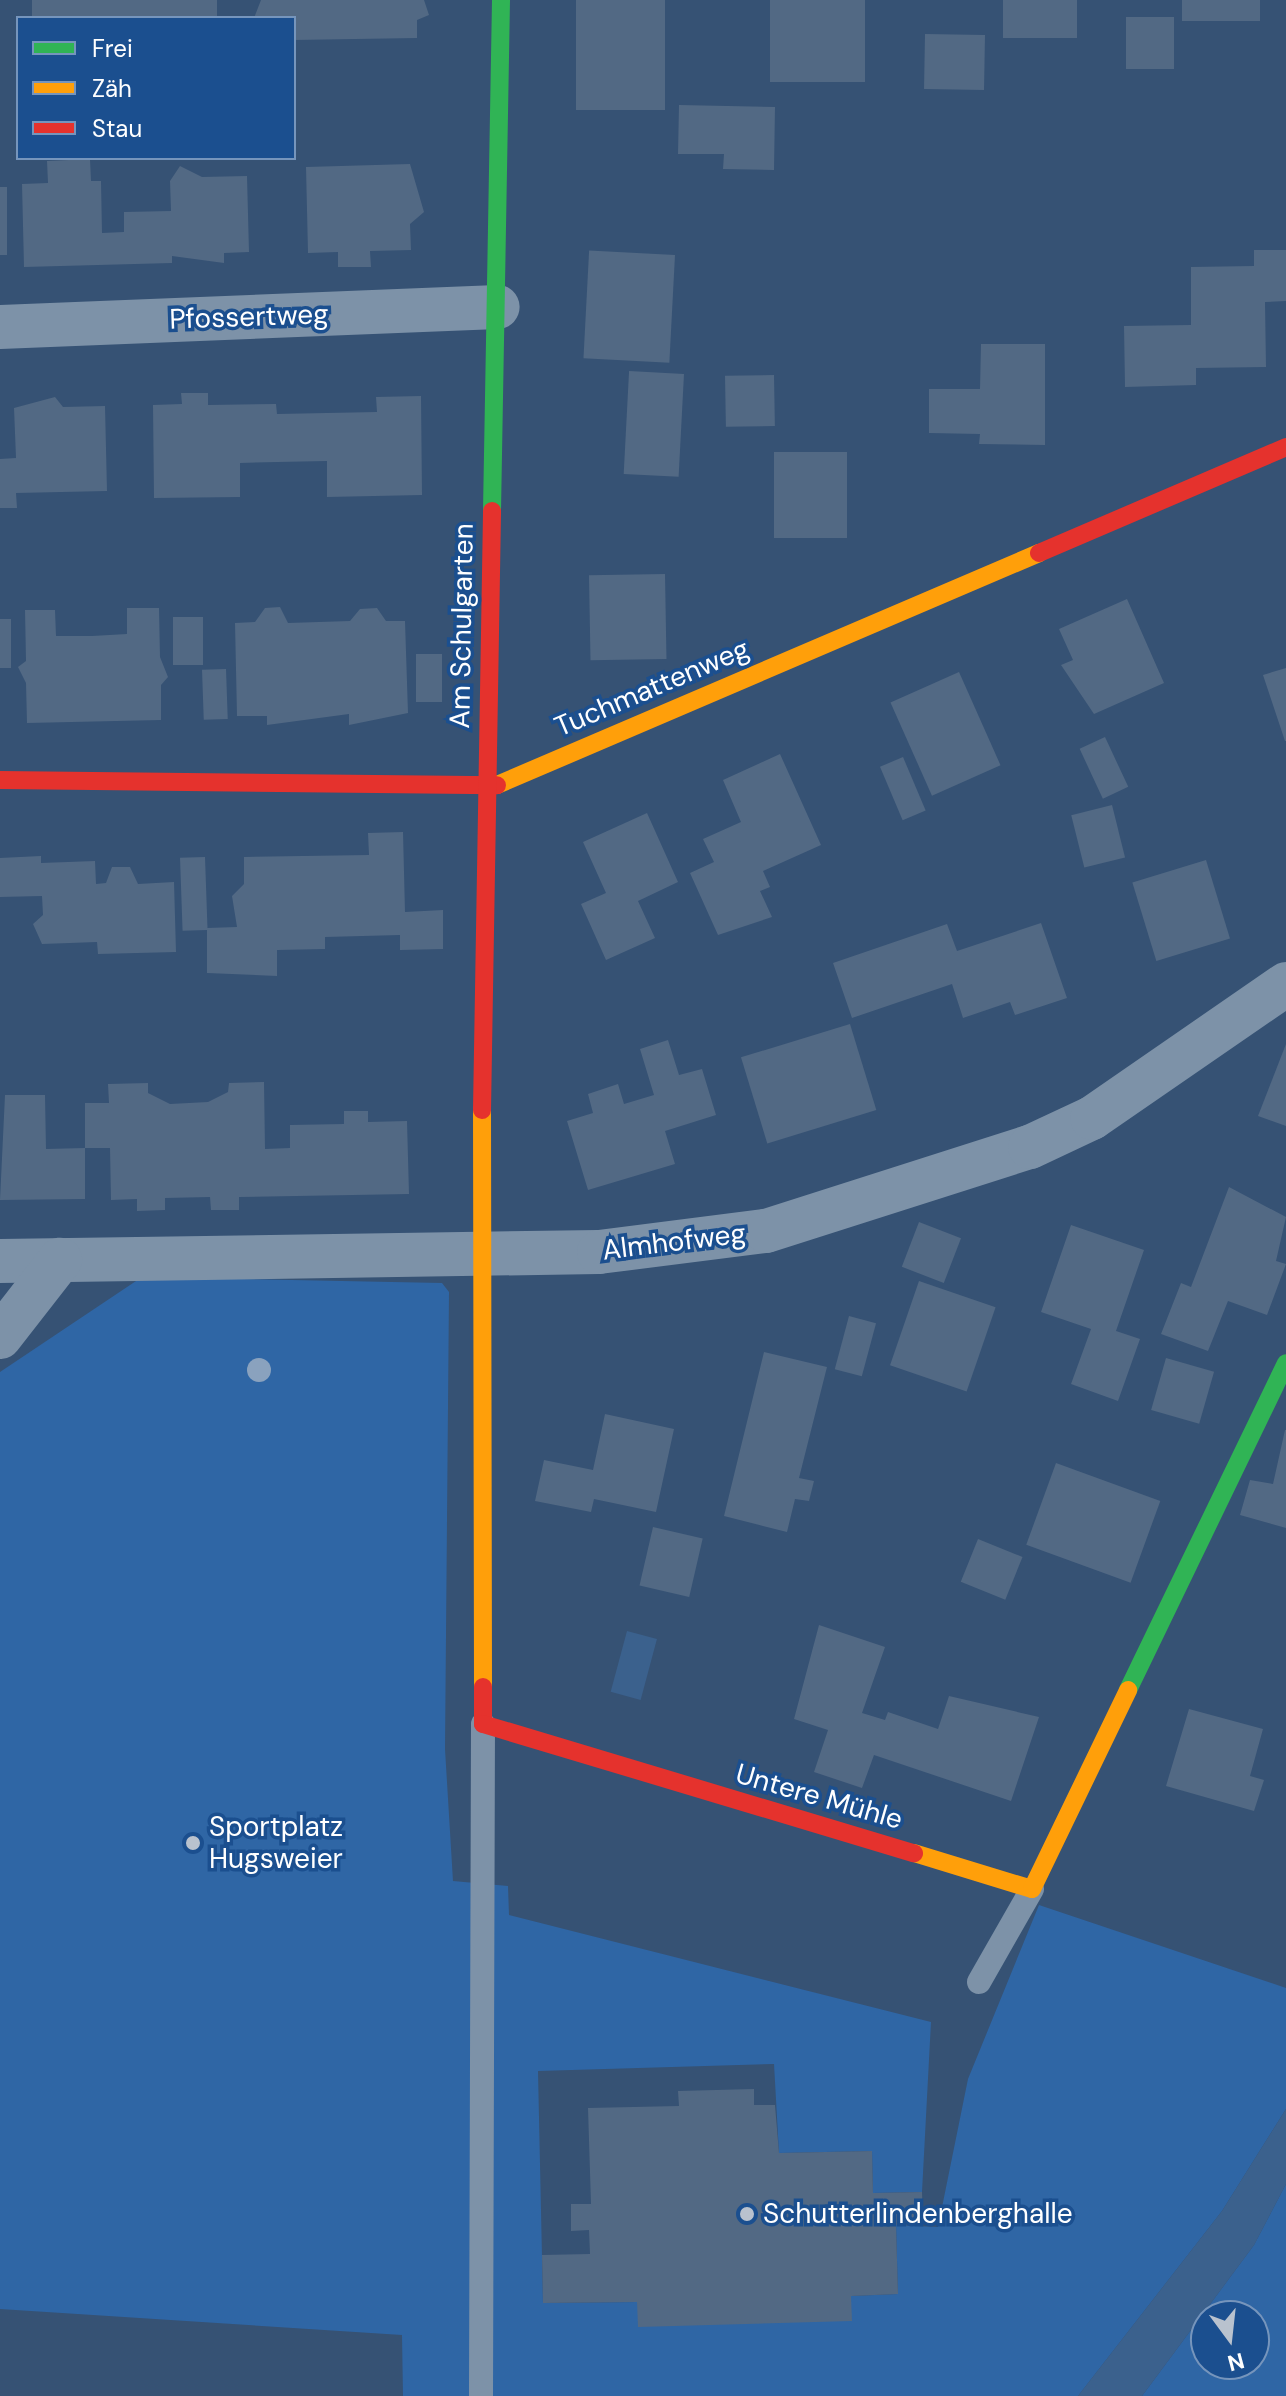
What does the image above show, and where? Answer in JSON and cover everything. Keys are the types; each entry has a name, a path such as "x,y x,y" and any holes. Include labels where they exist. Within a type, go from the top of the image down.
{"street":[{"name":"Am Schulgarten","path":"480,1253 501,0"},
{"name":"Pfossertweg","path":"0,327 498,307"},
{"name":"Tuchmattenweg","path":"0,780 486,790 1286,447"},
{"name":"Almhofweg","path":"0,1261 599,1252 766,1231 1030,1147 1092,1118 1286,984"},
{"path":"480,1253 483,1724"},
{"path":"0,1337 60,1260"},
{"path":"1032,1889 1286,1363"},
{"name":"Untere Mühle","path":"483,1724 1032,1889"}],"lane":[{"path":"481,2396 483,1724"},
{"path":"979,1982 1032,1889"}],"shaded area":[{"path":"142,1277 442,1283 449,1292 445,1749 453,1881 508,1886 509,1915 931,2022 922,2192 873,2193 872,2151 779,2153 774,2064 538,2071 543,2303 637,2302 851,2321 851,2296 898,2294 896,2225 938,2227 968,2079 1039,1905 1286,1988 1286,2109 1222,2211 1078,2396 403,2396 402,2335 0,2309 0,1372"},
{"path":"627,1631 657,1639 641,1700 611,1692"},
{"path":"1286,2109 1286,2184 1254,2245 1213,2300 1190,2300 1190,2331 1142,2396 1078,2396 1222,2211"},
{"path":"1286,2184 1286,2396 1142,2396 1190,2331 1190,2380 1270,2380 1270,2300 1213,2300 1254,2245"}],"building":[{"path":"32,0 217,0 217,16 32,16"},
{"path":"261,0 424,0 429,15 417,20 417,38 296,40 296,16 255,16"},
{"path":"576,0 665,0 665,110 576,110"},
{"path":"770,0 865,0 865,82 770,82"},
{"path":"1003,0 1077,0 1077,38 1003,38"},
{"path":"1182,0 1260,0 1260,21 1182,21"},
{"path":"1126,17 1174,17 1174,69 1126,69"},
{"path":"925,34 985,35 984,90 924,89"},
{"path":"679,105 775,107 774,170 723,169 724,154 678,154"},
{"path":"90,160 91,181 101,181 102,233 124,232 124,212 171,211 170,181 180,166 202,177 247,176 249,252 224,253 224,263 172,256 172,263 24,267 22,184 48,183 47,161"},
{"path":"410,164 424,212 410,224 411,250 370,251 371,267 338,267 338,252 308,253 306,167"},
{"path":"0,187 7,187 7,255 0,255"},
{"path":"589,250 675,255 669,363 583,358"},
{"path":"1254,250 1286,250 1286,301 1265,302 1266,367 1196,368 1196,385 1125,387 1124,326 1191,325 1191,267 1254,266"},
{"path":"981,344 1045,344 1045,445 979,444 980,434 929,433 929,389 980,389"},
{"path":"629,371 684,374 679,477 624,474"},
{"path":"774,375 775,426 726,427 725,376"},
{"path":"181,393 208,393 208,405 276,404 277,414 377,412 376,397 421,396 422,495 327,497 327,461 240,463 240,497 154,498 153,405 182,404"},
{"path":"55,397 63,407 105,406 107,491 16,493 17,508 0,508 0,459 16,458 14,408"},
{"path":"774,452 847,452 847,538 774,538"},
{"path":"665,574 666,659 590,660 589,575"},
{"path":"1127,599 1164,683 1094,714 1061,665 1073,660 1059,629"},
{"path":"280,607 288,623 350,621 360,609 377,608 386,621 405,621 408,713 349,725 349,714 267,725 267,716 237,716 235,623 255,622 265,608"},
{"path":"127,608 159,608 160,657 168,677 161,685 161,720 27,723 26,683 18,667 26,661 25,610 55,610 56,636 92,636 127,634"},
{"path":"173,617 203,617 203,665 173,665"},
{"path":"0,619 11,619 11,668 0,668"},
{"path":"416,654 442,654 442,702 416,702"},
{"path":"1286,668 1286,741 1285,741 1263,675"},
{"path":"226,669 228,719 204,720 202,670"},
{"path":"959,672 1000,765 932,796 890,703"},
{"path":"1105,737 1128,787 1103,799 1080,749"},
{"path":"780,754 821,845 763,871 770,887 760,891 772,917 718,935 690,873 714,862 703,839 741,822 723,780"},
{"path":"903,757 926,810 903,820 880,767"},
{"path":"1112,805 1125,857 1084,868 1071,815"},
{"path":"647,813 678,882 638,901 655,938 606,960 581,904 606,893 583,842"},
{"path":"403,832 405,912 443,910 443,949 400,950 400,935 325,937 325,949 277,950 277,976 207,973 207,928 237,927 232,896 244,884 244,857 369,855 368,833"},
{"path":"41,856 41,863 95,861 96,884 106,883 112,867 130,867 138,884 174,882 176,952 98,954 97,942 42,944 33,924 43,915 42,896 0,897 0,858"},
{"path":"205,857 208,930 183,931 180,858"},
{"path":"1206,860 1230,938 1156,961 1132,883"},
{"path":"1041,923 1067,998 1015,1015 1010,1002 963,1018 952,984 852,1018 833,963 947,924 957,951"},
{"path":"850,1024 876,1110 767,1143 741,1057"},
{"path":"668,1040 679,1075 702,1069 716,1115 665,1131 675,1164 588,1190 567,1121 593,1113 588,1094 618,1084 624,1104 654,1095 640,1049"},
{"path":"1286,1044 1286,1126 1258,1116"},
{"path":"264,1082 265,1149 290,1148 290,1125 344,1124 344,1111 368,1111 368,1122 407,1121 409,1194 239,1197 239,1210 211,1210 210,1197 165,1198 165,1210 137,1211 137,1199 111,1200 110,1148 85,1148 85,1103 109,1103 108,1084 148,1083 148,1093 170,1104 208,1102 228,1092 229,1083"},
{"path":"5,1095 45,1095 46,1149 85,1148 85,1199 0,1200"},
{"path":"1229,1187 1286,1217 1276,1261 1286,1264 1267,1315 1228,1301 1208,1351 1161,1334 1181,1283 1191,1287"},
{"path":"919,1222 961,1238 944,1283 902,1267"},
{"path":"1071,1225 1144,1250 1116,1331 1140,1339 1118,1401 1071,1384 1091,1329 1041,1312"},
{"path":"919,1281 996,1307 967,1392 890,1365"},
{"path":"849,1316 876,1323 862,1376 835,1369"},
{"path":"764,1352 827,1367 799,1478 814,1481 809,1501 795,1499 787,1532 724,1516"},
{"path":"1166,1358 1214,1372 1199,1424 1151,1410"},
{"path":"605,1414 674,1429 656,1512 594,1499 591,1512 535,1501 544,1460 593,1470"},
{"path":"1285,1430 1286,1528 1240,1515 1250,1480 1273,1484"},
{"path":"1056,1463 1160,1501 1131,1583 1026,1545"},
{"path":"653,1527 703,1538 689,1597 640,1585"},
{"path":"978,1539 1023,1557 1005,1600 961,1582"},
{"path":"819,1625 885,1647 862,1713 885,1720 888,1712 938,1729 949,1696 1039,1717 1011,1801 874,1755 862,1788 814,1772 828,1730 794,1719"},
{"path":"1189,1709 1263,1729 1250,1776 1264,1780 1254,1811 1166,1786"},
{"name":"Schutterlindenberghalle","path":"754,2089 754,2105 775,2105 779,2153 872,2151 873,2193 922,2192 923,2224 896,2225 898,2294 851,2296 852,2321 638,2327 637,2302 543,2303 542,2255 590,2254 589,2230 571,2231 571,2204 591,2204 588,2108 679,2106 678,2091"}],"traffic: fast":[{"path":"492,511 501,0"},
{"path":"1128,1690 1286,1363"}],"traffic: slow":[{"path":"497,785 1039,553"},
{"path":"482,1110 483,1687"},
{"path":"914,1853 1032,1889 1128,1690"}],"traffic: jam":[{"path":"1039,553 1286,447"},
{"path":"482,1110 492,511"},
{"path":"0,780 497,785"},
{"path":"483,1687 483,1724 914,1853"}],"place":[{"name":"Sportplatz Hugsweier","path":"193,1843"},
{"name":"Schutterlindenberghalle","path":"747,2214"}]}
